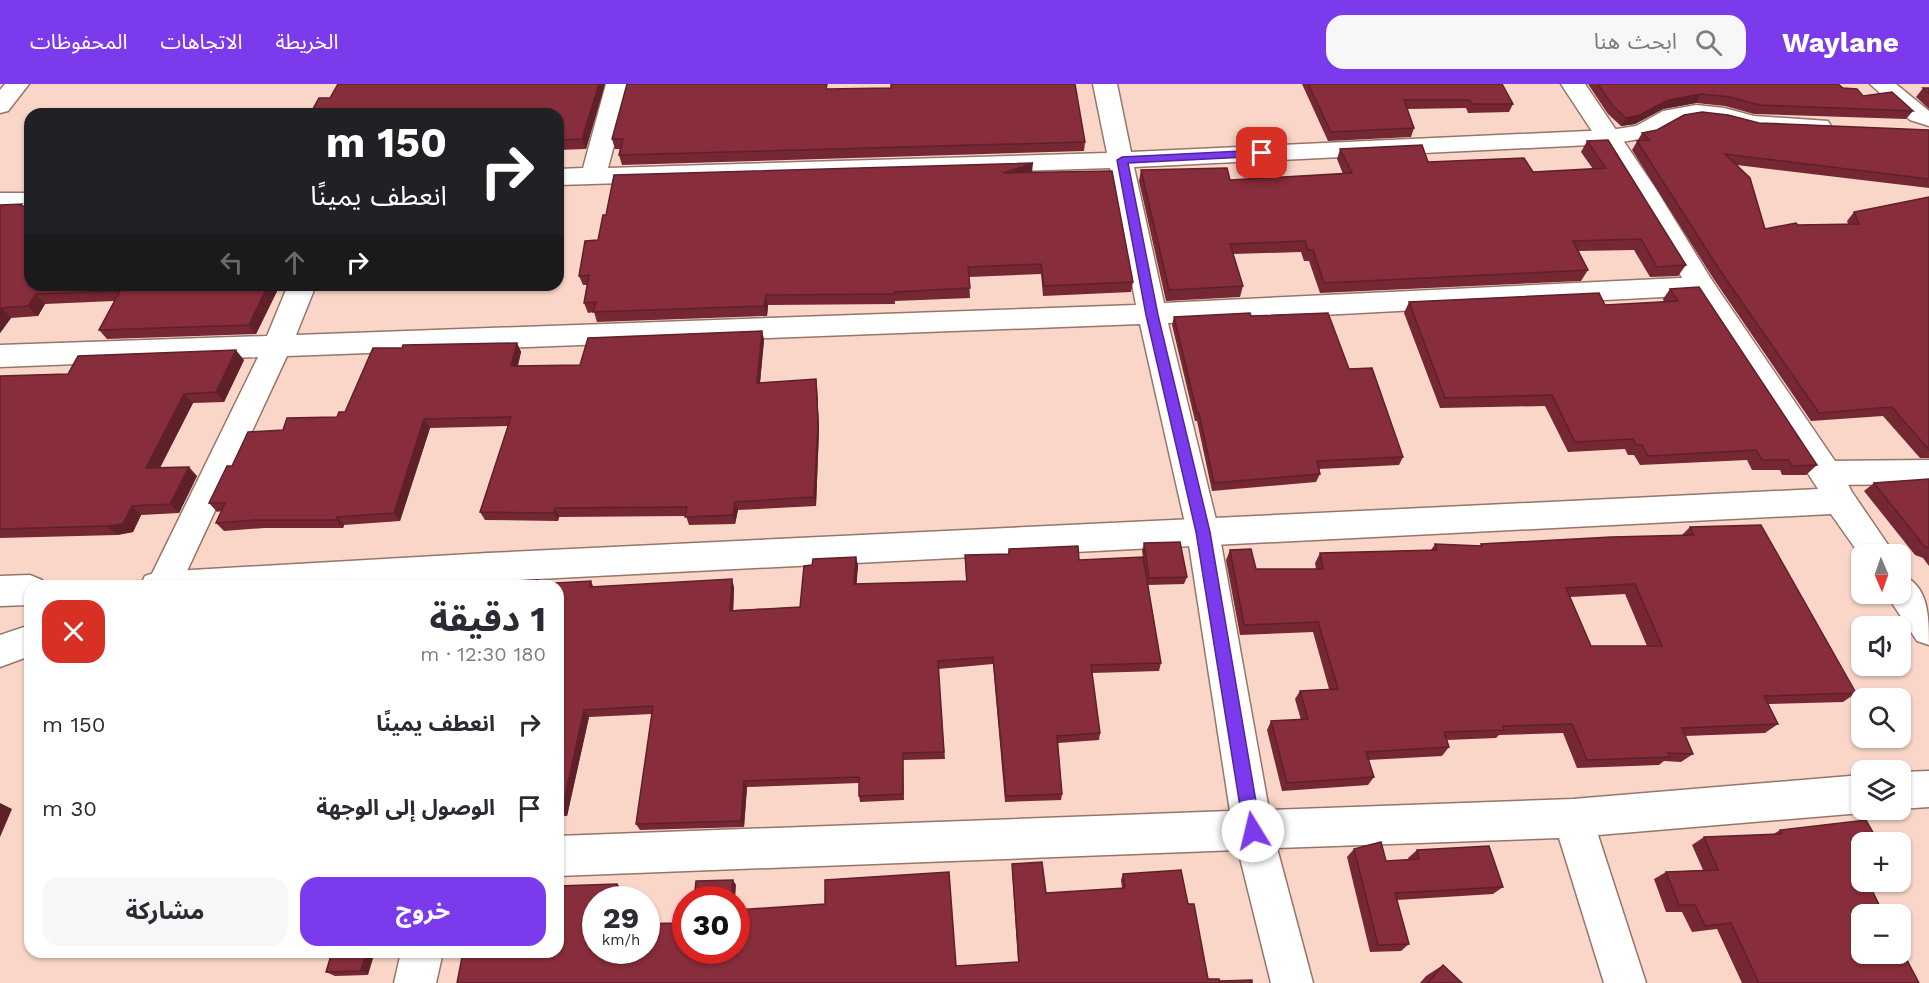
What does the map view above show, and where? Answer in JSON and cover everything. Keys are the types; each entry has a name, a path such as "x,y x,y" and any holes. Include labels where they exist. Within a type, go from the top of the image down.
{"street":[{"path":"0,106 17,84"},
{"path":"594,174 618,84"},
{"path":"1105,84 1152,315 1203,532 1253,831 1292,983"},
{"path":"1573,84 1643,189 1701,286 1871,544"},
{"path":"1882,84 1926,119 1899,130"},
{"path":"564,176 1122,160 1610,137 1642,132 1671,116 1696,112 1724,115 1753,123 1843,127"},
{"path":"0,201 24,201"},
{"path":"0,356 1152,315 1701,286"},
{"path":"167,580 278,345 300,291"},
{"path":"379,580 487,577 1203,532 1833,487 1929,472"},
{"path":"0,591 24,590"},
{"path":"1911,604 1929,630"},
{"path":"0,651 24,642"},
{"path":"1911,790 1929,789"},
{"path":"564,856 1573,818 1851,795"},
{"path":"1573,818 1625,983"},
{"path":"415,983 421,958"}],"building":[{"path":"338,84 599,84 582,139 564,140 564,108 313,108 319,98 330,98"},
{"path":"627,84 827,84 826,89 891,88 891,84 1075,84 1085,142 619,155 623,139 612,139"},
{"path":"1308,84 1502,84 1513,104 1472,104 1469,100 1404,100 1414,128 1331,132"},
{"path":"1598,84 1838,84 1843,88 1857,89 1863,96 1892,92 1913,111 1760,105 1730,97 1701,94 1668,100 1640,115 1626,118 1613,106"},
{"path":"1702,112 1728,115 1759,123 1929,130 1929,179 1725,154 1750,178 1765,229 1796,223 1798,225 1859,224 1854,212 1929,197 1929,450 1892,407 1819,413 1719,269 1637,141 1650,140 1642,133 1657,130 1684,115"},
{"path":"1608,140 1686,265 1657,267 1641,239 1573,241 1588,270 1324,283 1313,250 1308,250 1305,241 1230,244 1243,286 1169,290 1141,170 1227,168 1230,180 1352,173 1340,149 1422,145 1428,162 1524,158 1533,172 1606,168 1587,141"},
{"path":"1033,163 1003,173 1112,171 1133,282 1044,286 1041,264 968,267 970,288 894,292 894,294 766,295 764,306 593,312 596,302 584,303 589,275 579,276 585,241 598,240 614,175"},
{"path":"22,204 20,206 24,206 24,291 120,291 36,294 28,306 0,310 0,205"},
{"path":"1699,287 1817,465 1792,466 1789,460 1762,460 1756,450 1648,456 1642,445 1636,445 1633,439 1575,442 1552,395 1445,398 1409,302 1599,293 1605,305 1678,301 1670,289"},
{"path":"120,291 265,291 249,325 99,330"},
{"path":"1250,313 1251,316 1328,313 1349,369 1372,368 1403,457 1317,461 1320,474 1214,483 1199,413 1197,413 1174,317"},
{"path":"762,331 757,383 816,379 818,422 814,497 735,502 733,515 685,517 687,507 555,508 554,513 480,512 511,417 424,419 394,513 337,517 336,520 256,520 216,523 225,503 209,503 227,466 232,466 248,432 283,430 287,418 337,417 339,412 345,412 373,348 402,348 403,345 517,343 511,366 580,365 588,338"},
{"path":"236,350 216,392 184,394 146,468 189,467 170,504 132,506 123,524 0,529 0,376 68,374 78,356"},
{"path":"1929,479 1929,548 1925,547 1874,483"},
{"path":"1761,525 1853,688 1851,688 1851,693 1764,696 1778,724 1682,728 1693,754 1668,753 1670,757 1587,760 1572,724 1503,726 1504,730 1444,732 1449,747 1366,752 1374,777 1287,783 1271,721 1308,719 1300,691 1338,689 1318,622 1244,625 1230,550 1251,549 1256,569 1323,569 1320,553 1437,550 1435,544 1482,546 1481,544 1611,537 1694,535 1690,527","holes":["1635,584 1662,646 1591,646 1566,588"]},
{"path":"1180,542 1187,577 1149,578 1144,543"},
{"path":"1078,546 1079,560 1143,557 1161,663 1091,665 1100,733 1057,736 1062,794 1006,796 993,657 938,661 944,752 903,753 903,794 859,796 859,777 744,781 741,821 636,824 653,706 584,710 564,801 564,582 591,581 590,587 732,579 730,611 800,607 804,566 812,565 813,559 856,557 854,584 967,581 965,555 1009,554 1009,549"},
{"path":"1866,820 1873,832 1851,832 1851,892 1873,892 1879,904 1851,904 1851,964 1909,964 1919,983 1759,983 1731,923 1705,926 1695,905 1679,905 1666,872 1718,870 1704,837 1782,834 1780,830"},
{"path":"1381,842 1386,861 1419,859 1417,850 1489,846 1503,887 1395,893 1409,944 1378,945 1354,849"},
{"path":"1042,862 1046,893 1125,888 1123,874 1181,870 1188,904 1194,904 1208,979 1252,980 1252,983 457,983 462,958 564,958 564,886 617,884 617,886 582,886 582,964 660,964 660,923 672,923 672,964 750,964 750,909 825,904 825,880 949,872 956,966 1019,962 1012,864"},
{"path":"733,880 732,886 695,886 696,881"},
{"path":"330,958 364,958 361,971 326,972"},
{"path":"1443,965 1462,983 1428,983"}],"route":[{"path":"1253,831 1203,532 1152,315 1122,160 1262,153"}]}
